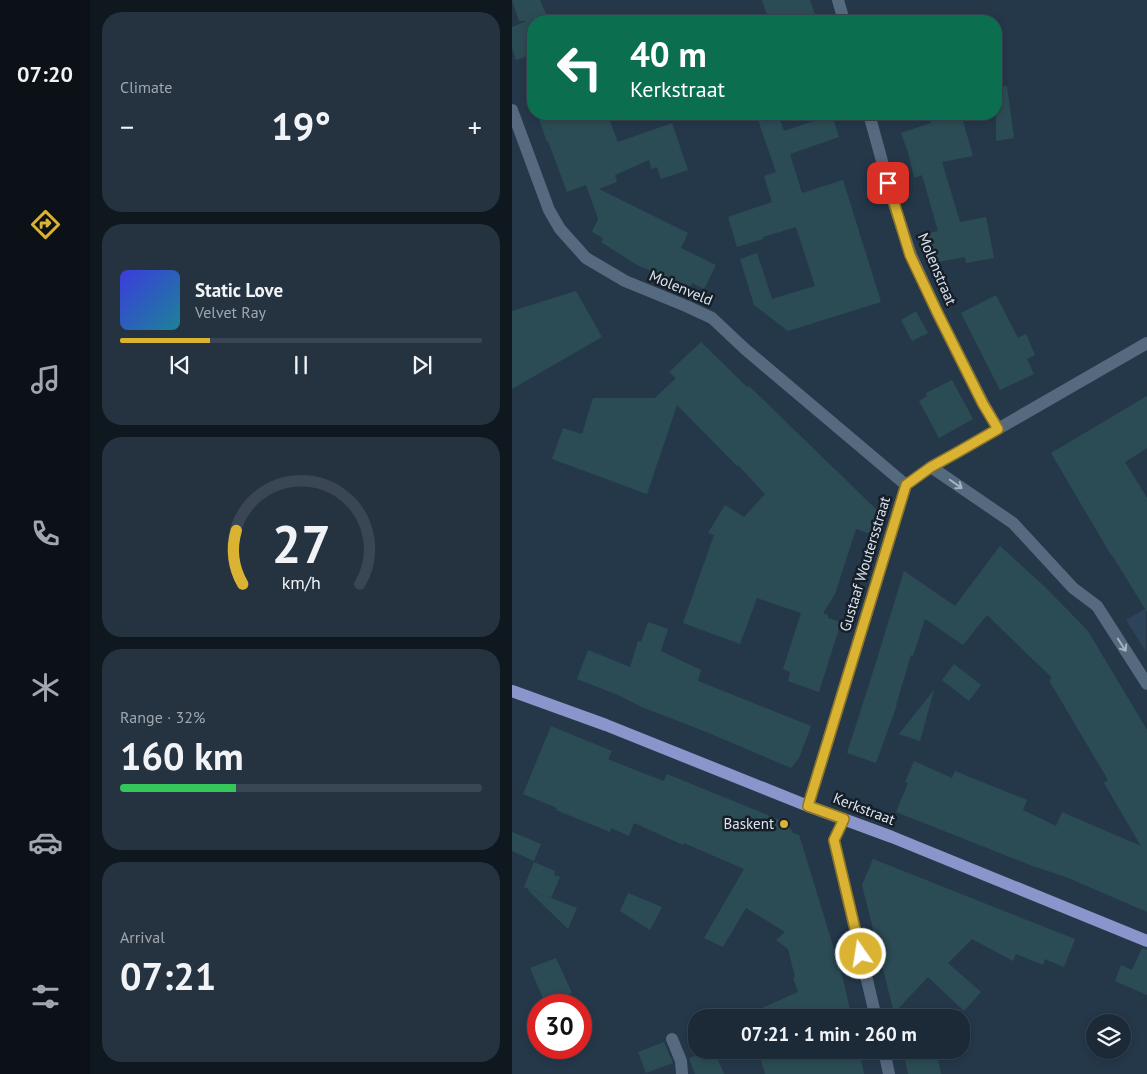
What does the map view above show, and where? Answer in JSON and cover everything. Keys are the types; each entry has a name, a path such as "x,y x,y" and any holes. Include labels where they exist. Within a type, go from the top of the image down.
{"main road":[{"name":"Kerkstraat","path":"512,691 606,725 808,806 892,837 1146,941"}],"street":[{"path":"838,0 842,15"},
{"name":"Molenveld","path":"512,110 549,210 560,229 586,258 625,281 712,318 767,368 906,485"},
{"name":"Molenstraat","path":"871,120 892,201 910,255 983,404 998,429"},
{"name":"Gustaaf Woutersstraat","path":"808,806 906,485 931,467 1146,343"},
{"path":"931,467 1013,523 1073,588 1097,606 1146,684"},
{"path":"844,819 834,840 874,1009"},
{"path":"672,1039 680,1061 682,1074"},
{"path":"886,1059 889,1074"}],"shaded area":[{"path":"1146,608 1146,652 1126,620"}],"building":[{"path":"512,0 540,0 546,15 527,15 527,21 519,21"},
{"path":"762,0 810,0 815,15 767,15"},
{"path":"527,21 527,56 516,60 512,48 512,27"},
{"path":"1002,86 1007,86 1014,138 996,141 996,120 1002,120"},
{"path":"539,120 609,120 618,142 672,123 688,170 661,179 657,167 651,169 649,160 615,175 617,182 599,189 688,233 681,248 716,265 704,289 692,283 691,287 637,265 601,242 603,238 592,232 598,219 586,185 567,192"},
{"path":"758,120 780,120 784,131 817,120 834,120 839,137 790,154 802,193 843,180 881,302 788,331 754,305 740,259 757,253 772,299 815,286 796,227 737,247 728,217 772,202 764,176 776,172"},
{"path":"930,120 963,120 973,156 942,162 960,222 986,217 994,258 966,263 965,257 938,262 926,234 938,231 922,175 914,178 901,133 931,123"},
{"path":"576,291 602,337 512,389 512,311"},
{"path":"996,295 1018,338 1026,334 1035,355 1027,359 1034,374 1000,390 961,313"},
{"path":"916,311 928,333 912,341 901,320"},
{"path":"701,342 882,515 874,535 856,529 835,594 823,613 828,615 828,618 841,622 819,692 788,681 790,672 783,669 801,613 757,598 740,644 683,623 714,535 708,533 725,505 744,517 765,494 677,405 647,494 552,459 563,428 582,434 593,398 655,398 676,378 669,372"},
{"path":"952,380 973,419 939,438 919,401 927,396 926,393"},
{"path":"1147,396 1147,448 1125,462 1147,498 1147,612 1051,453"},
{"path":"1000,546 1046,588 1088,631 1147,730 1147,912 1066,877 1030,865 896,812 908,783 905,782 914,761 952,778 955,771 1027,800 1023,810 1056,826 1062,812 1141,846 1104,783 1108,780 1050,682 1051,677 987,615 963,645 925,619 913,656 911,655 897,705 876,763 847,753 904,571 955,606"},
{"path":"648,622 668,629 661,651 701,670 698,681 811,726 799,758 791,768 577,679 588,650 630,667 638,641 641,642"},
{"path":"954,664 981,685 969,701 942,680"},
{"path":"934,690 920,741 899,734"},
{"path":"551,726 612,751 608,759 664,781 667,774 787,823 793,833 799,835 843,979 850,1009 760,1009 798,992 793,978 795,977 788,949 776,940 785,932 746,908 723,947 704,938 744,869 634,823 629,836 611,828 610,832 523,794"},
{"path":"512,832 541,844 534,861 512,851"},
{"path":"873,859 1075,939 1064,967 1045,959 1043,965 1016,954 1013,961 972,939 948,963 981,992 966,1009 962,1009 928,977 898,1009 893,1009 862,885"},
{"path":"534,862 555,871 554,875 560,877 551,898 524,887"},
{"path":"528,890 577,908 568,929"},
{"path":"628,893 662,907 650,930 620,911"},
{"path":"1142,948 1147,949 1147,995 1115,981 1121,965 1132,970"},
{"path":"556,958 572,993 541,994 530,968"},
{"path":"664,1042 673,1063 646,1073 638,1052"},
{"path":"689,1059 718,1059 724,1074 695,1074"},
{"path":"761,1059 861,1059 864,1074 765,1074"},
{"path":"905,1059 938,1059 941,1074 908,1074"}],"place":[{"name":"Baskent","path":"784,824"}],"route":[{"path":"861,954 834,840 844,819 808,806 906,485 931,467 998,429 983,404 910,255 888,183"}]}
